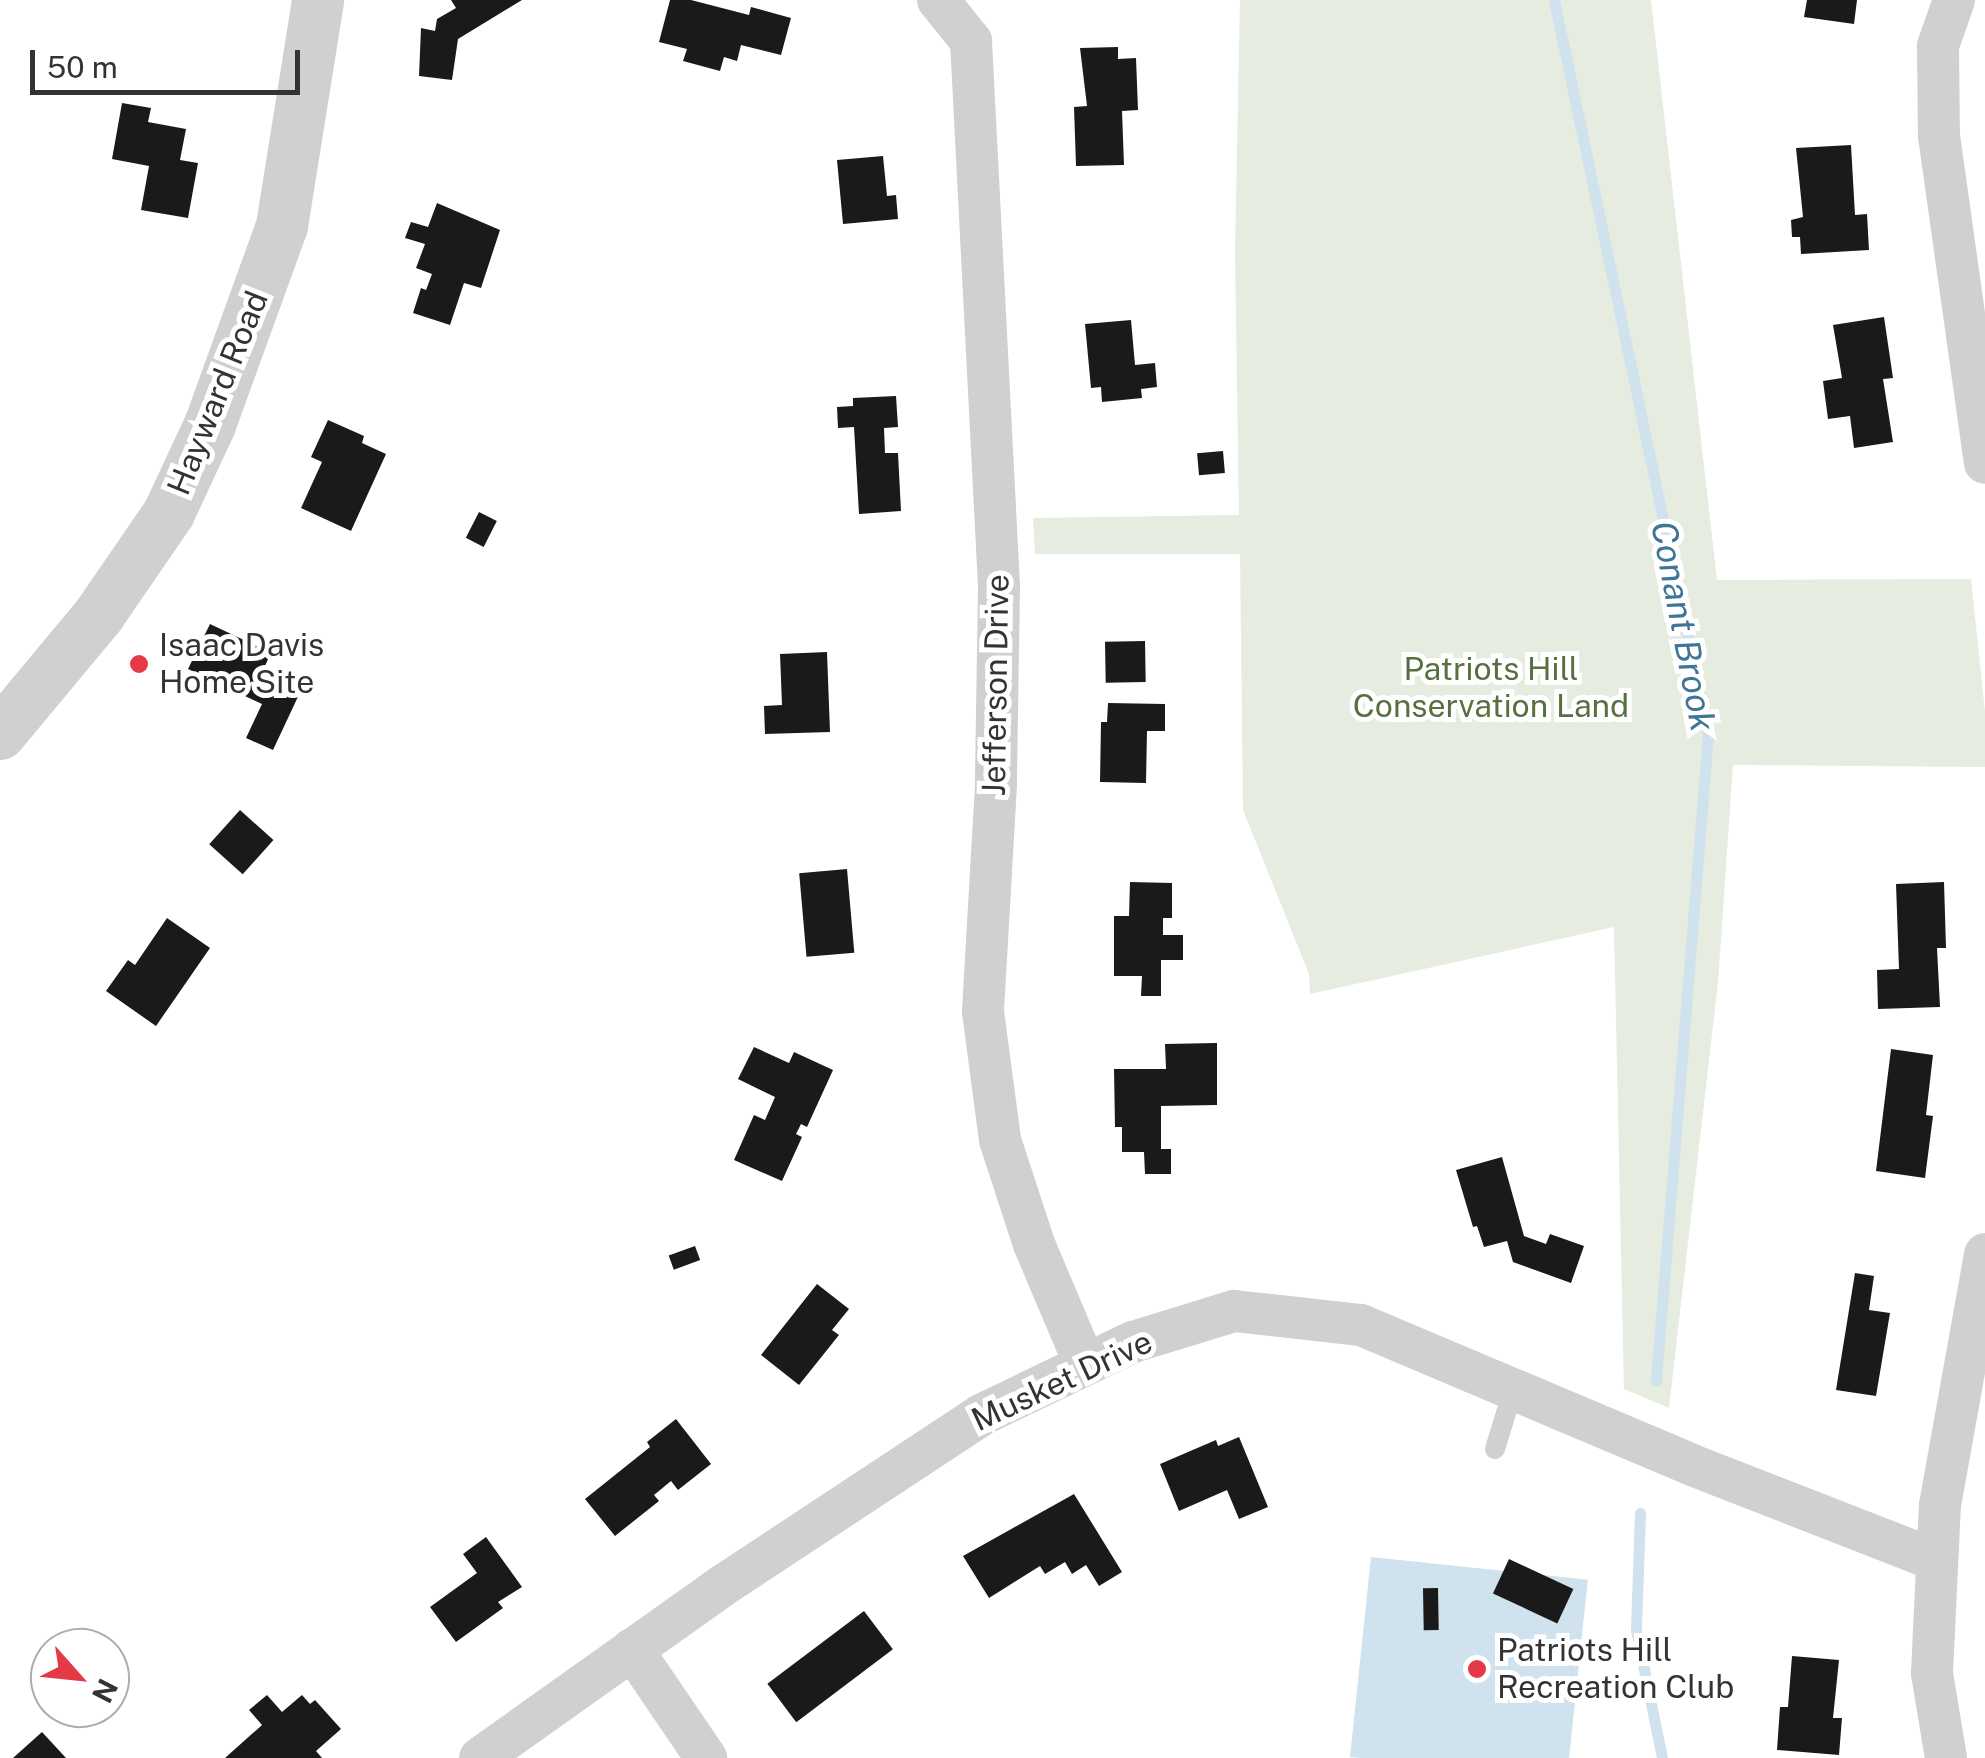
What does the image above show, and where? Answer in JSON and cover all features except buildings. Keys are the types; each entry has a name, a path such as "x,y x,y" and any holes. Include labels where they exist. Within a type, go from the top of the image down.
{"street":[{"name":"Hayward Road","path":"0,734 99,615 169,513 210,424 282,226 318,0"},
{"name":"Jefferson Drive","path":"938,0 971,41 998,567 996,786 983,1012 1000,1140 1034,1244 1085,1365"},
{"path":"1954,0 1938,46 1940,136 1946,210 1985,463"},
{"path":"1946,1758 1932,1673 1940,1505 1985,1254"},
{"name":"Musket Drive","path":"480,1758 632,1650 966,1425 1133,1342 1234,1312 1361,1325 1936,1560"},
{"path":"632,1650 706,1758"}],"lane":[{"path":"1495,1449 1513,1390"}],"green space":[{"name":"Patriots Hill Conservation Land","path":"1240,0 1651,0 1717,580 1971,579 1985,712 1985,767 1733,765 1718,982 1669,1408 1624,1389 1614,927 1310,994 1309,974 1243,810 1240,554 1035,554 1033,518 1239,515 1235,252"}],"water":[{"name":"Patriots Hill Recreation Club","path":"1371,1557 1588,1580 1569,1758 1350,1757"}],"waterway":[{"name":"Conant Brook","path":"1554,0 1708,734 1656,1381"},
{"name":"Conant Brook","path":"1640,1513 1636,1630 1662,1758"}],"place":[{"name":"Isaac Davis Home Site","path":"139,664"},
{"name":"Patriots Hill Recreation Club","path":"1477,1669"}]}
